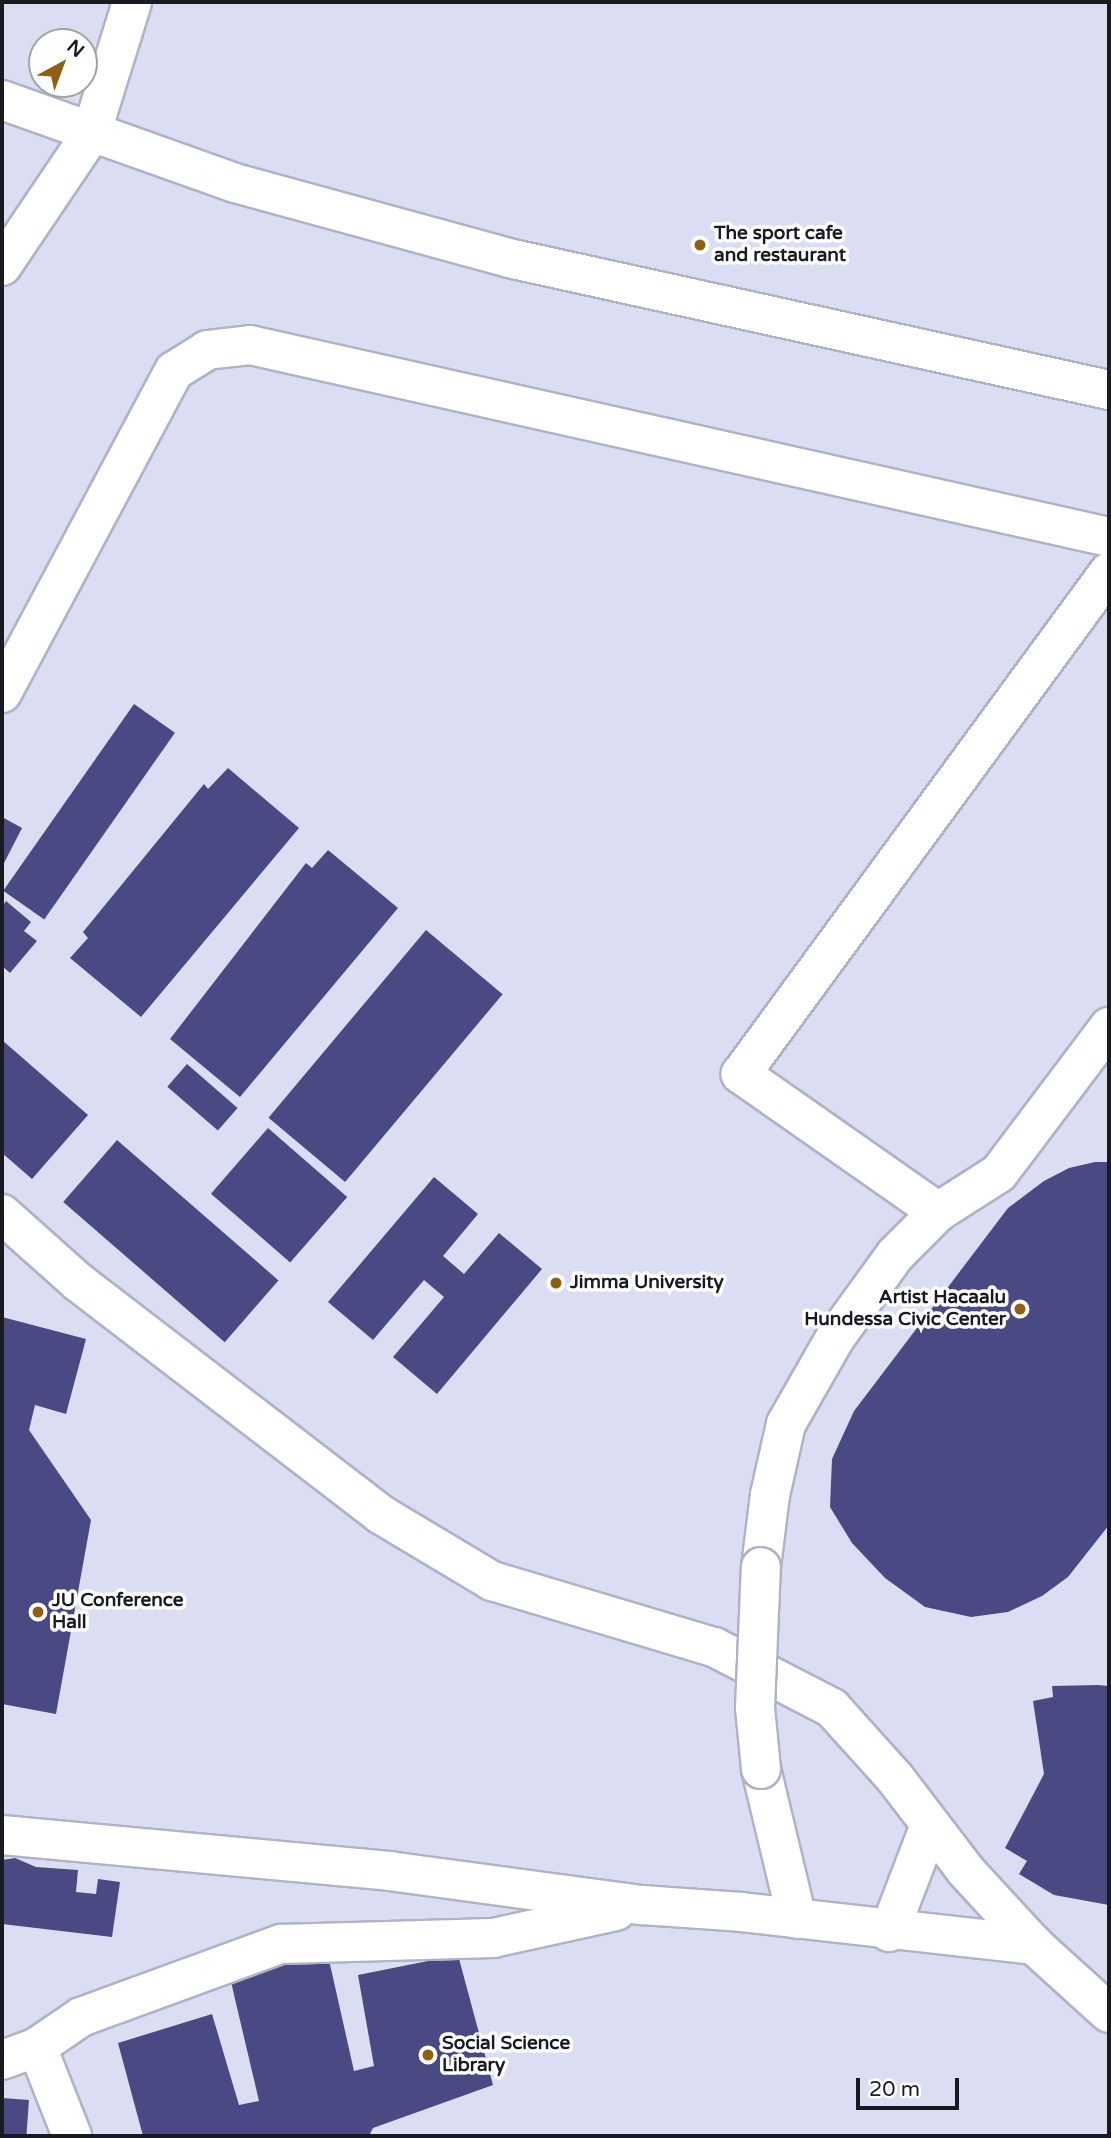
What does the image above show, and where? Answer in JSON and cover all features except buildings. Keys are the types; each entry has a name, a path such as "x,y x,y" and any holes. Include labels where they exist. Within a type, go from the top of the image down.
{"street":[{"path":"2,266 91,134 132,2"},
{"path":"2,100 234,183 513,259 1109,390"},
{"path":"2,693 174,371 207,350 250,345 1109,537"},
{"path":"938,1212 741,1074 1109,572"},
{"path":"797,1919 761,1769 755,1708 761,1567 770,1496 786,1424 835,1338 895,1255 938,1212 999,1173 1109,1027"},
{"path":"2,1214 78,1282 380,1514 492,1581 714,1647 832,1708 895,1778 929,1828 1034,1945 1109,2013"},
{"path":"889,1932 929,1828"},
{"path":"2,1835 389,1871 642,1905 1034,1945"},
{"path":"2,2060 37,2047 81,2017 281,1944 493,1938 642,1905"},
{"path":"37,2047 72,2136"}],"place":[{"name":"The sport cafe and restaurant","path":"700,245"},
{"name":"Jimma University","path":"556,1283"},
{"name":"Artist Hacaalu Hundessa Civic Center","path":"1020,1309"},
{"name":"JU Conference Hall","path":"38,1612"},
{"name":"Social Science Library","path":"428,2055"}]}
